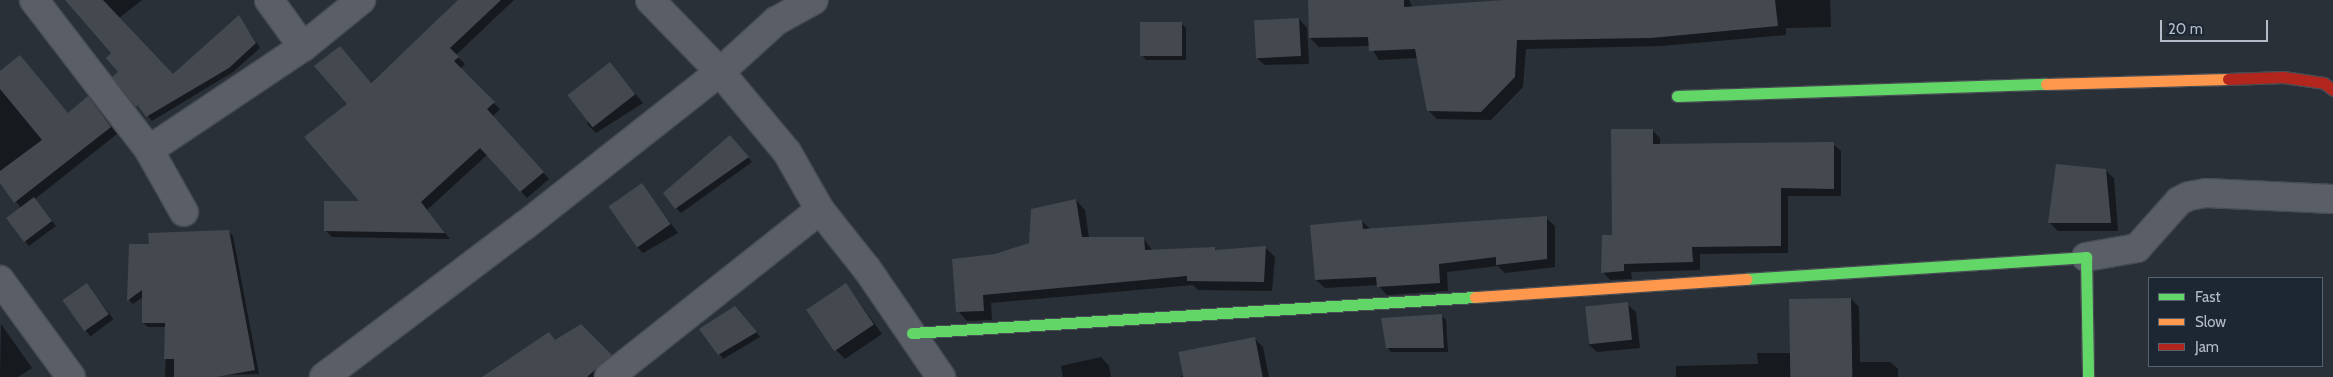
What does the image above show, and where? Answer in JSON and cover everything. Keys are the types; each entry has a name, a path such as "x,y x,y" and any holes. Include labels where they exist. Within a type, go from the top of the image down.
{"street":[{"path":"34,0 149,150 184,212"},
{"path":"269,0 303,47"},
{"path":"149,150 303,47 361,0"},
{"path":"650,0 720,72 786,152 820,210 912,333 930,373"},
{"path":"324,377 524,226 720,72 776,21 814,0"},
{"path":"1677,96 2283,77 2324,83 2333,90"},
{"path":"912,333 2086,257 2137,248 2179,201 2189,196 2206,193 2333,199"},
{"path":"609,377 820,210"},
{"path":"2086,257 2088,377"},
{"path":"0,280 71,377"}],"building":[{"path":"65,0 103,0 173,74 239,15 256,43 229,68 146,117 138,106 140,104 136,107 112,77 118,72 106,58 111,53"},
{"path":"458,0 501,0 450,48 459,57 454,61 495,102 487,109 544,172 520,192 480,148 421,202 445,233 324,231 324,201 359,201 304,137 347,104 314,66 340,46 371,83"},
{"path":"1308,0 1404,0 1404,7 1504,0 1775,0 1778,26 1651,38 1517,40 1515,77 1481,112 1427,111 1415,49 1369,51 1368,37 1309,38"},
{"path":"1299,18 1301,56 1256,58 1254,20"},
{"path":"1140,22 1182,22 1182,56 1140,56"},
{"path":"20,55 68,113 88,96 111,127 14,203 0,183 0,171 42,140 0,89 0,71"},
{"path":"610,62 635,94 593,128 567,95"},
{"path":"1611,129 1653,129 1653,144 1834,142 1834,189 1781,188 1781,246 1692,247 1693,262 1624,264 1624,271 1601,273 1602,235 1612,235"},
{"path":"730,135 749,157 675,209 663,193"},
{"path":"2056,164 2106,169 2111,223 2048,223"},
{"path":"642,183 671,224 637,247 608,207"},
{"path":"34,197 52,221 24,242 6,218"},
{"path":"1076,199 1082,237 1144,237 1145,250 1215,247 1215,250 1266,246 1264,282 1187,281 1187,276 983,295 984,311 956,312 952,259 995,254 1029,243 1031,209"},
{"path":"1547,216 1547,259 1496,265 1496,257 1439,264 1440,283 1377,287 1376,277 1315,280 1310,225 1362,220 1363,229"},
{"path":"229,230 255,370 216,377 174,377 174,359 164,359 165,323 142,323 142,290 127,301 129,244 149,244 148,233"},
{"path":"87,283 109,314 84,331 62,300"},
{"path":"846,283 874,324 834,351 806,310"},
{"path":"1851,298 1852,377 1790,377 1789,299"},
{"path":"1628,302 1632,340 1589,344 1585,306"},
{"path":"735,306 757,332 718,355 699,329"},
{"path":"1442,314 1444,348 1386,348 1381,318"},
{"path":"581,324 612,355 587,377 482,377 549,332 555,340"},
{"path":"1255,337 1263,377 1183,377 1178,352"}],"traffic: fast":[{"path":"1677,96 2046,84"},
{"path":"1746,279 2086,257 2088,377"},
{"path":"912,333 1475,297"}],"traffic: slow":[{"path":"2046,84 2228,79"},
{"path":"1475,297 1746,279"}],"traffic: jam":[{"path":"2228,79 2283,77 2324,83 2333,90"}]}
